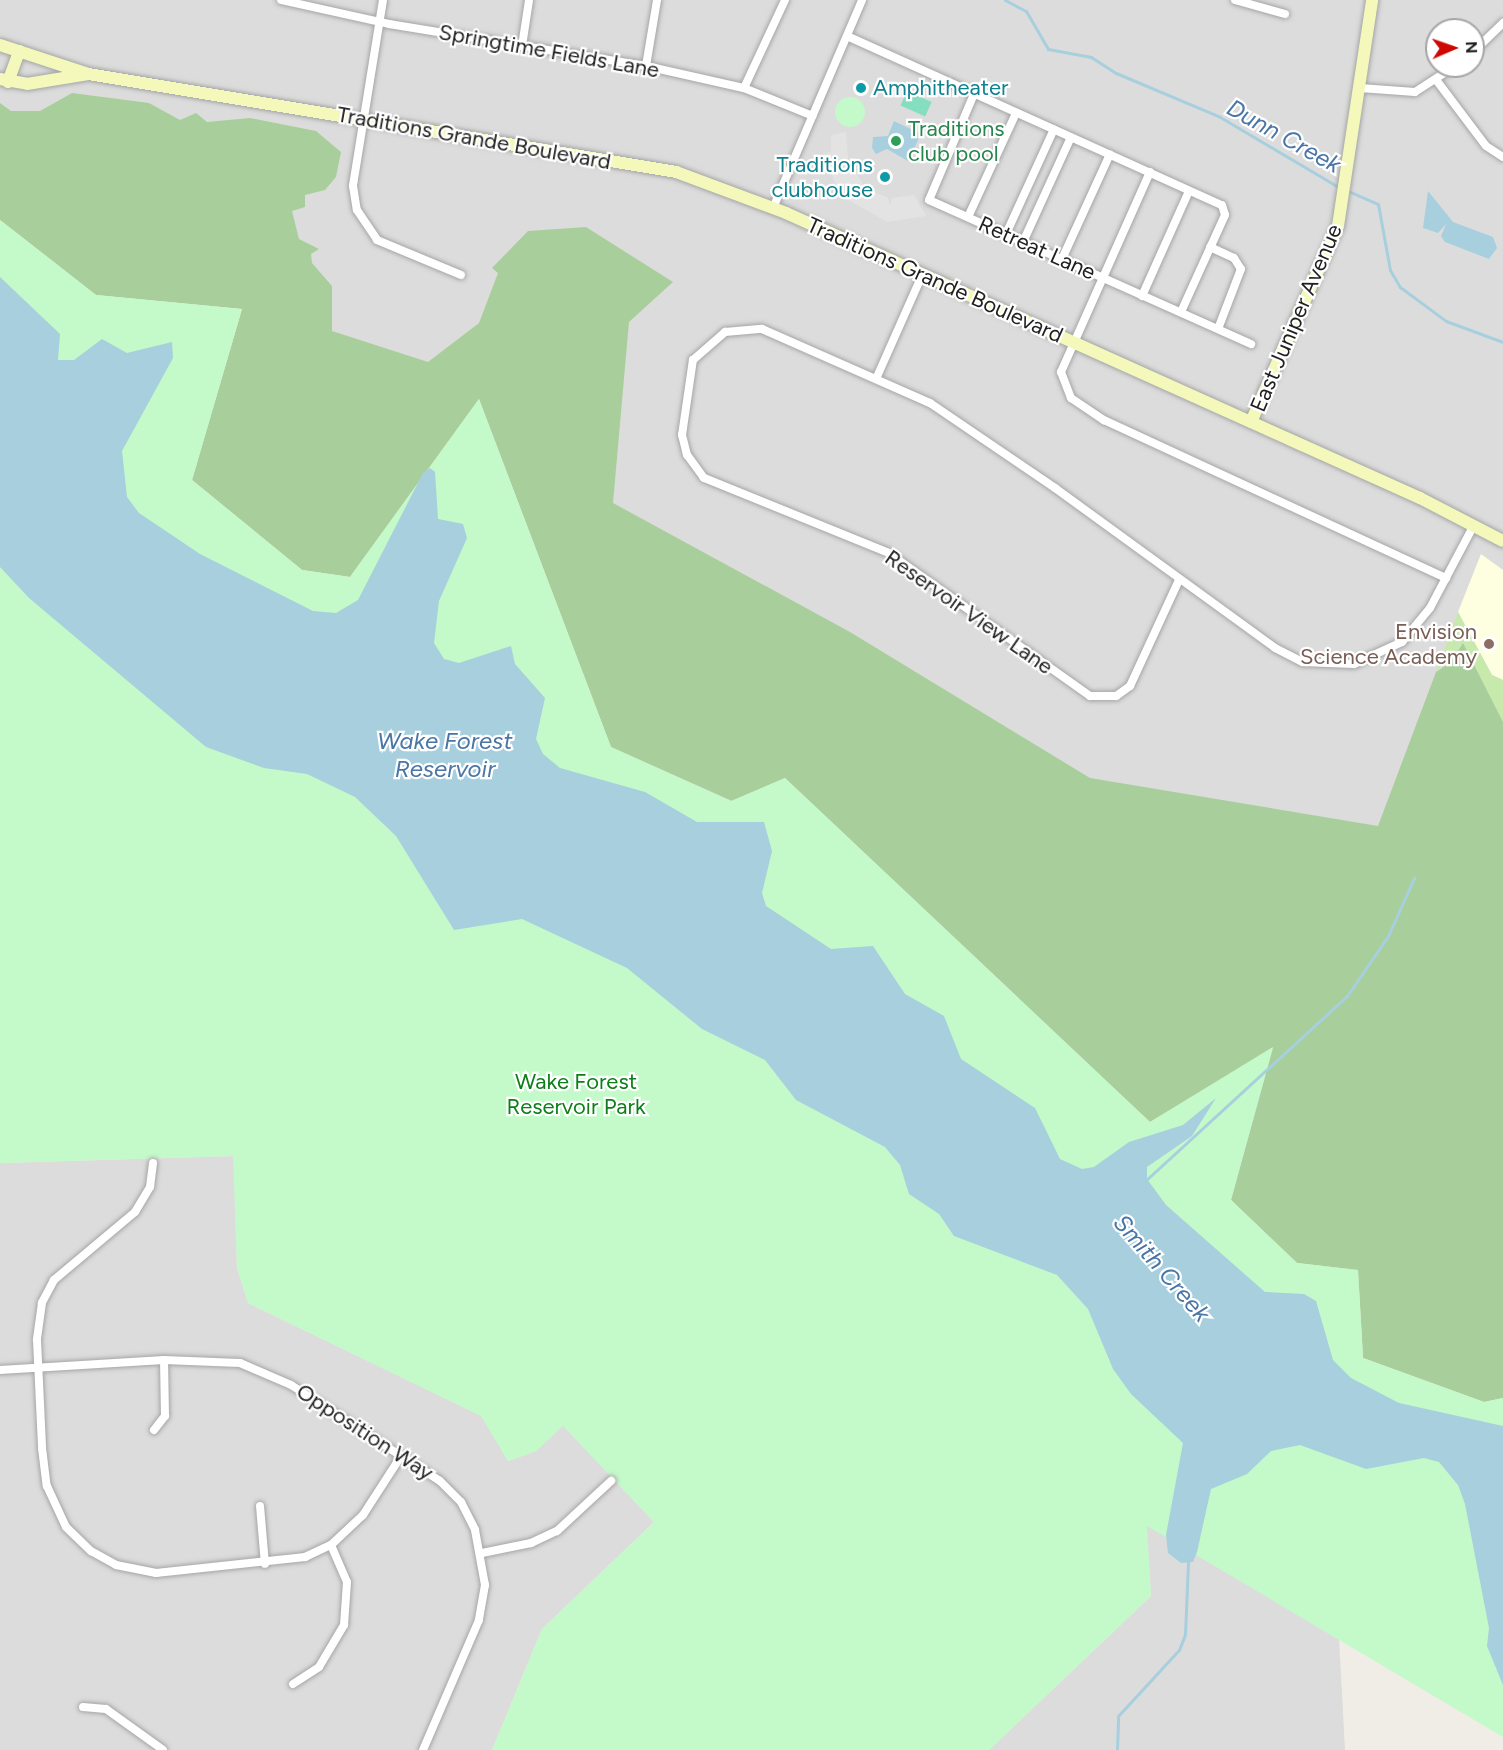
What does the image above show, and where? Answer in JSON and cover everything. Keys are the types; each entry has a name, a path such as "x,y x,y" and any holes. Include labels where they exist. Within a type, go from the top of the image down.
{"main road":[{"name":"East Juniper Avenue","path":"1251,422 1341,212 1372,0"},
{"name":"Traditions Grande Boulevard","path":"0,45 88,74 676,172 773,208 1251,422 1474,525 1503,541"},
{"path":"4,80 19,51"},
{"name":"Traditions Grande Boulevard","path":"4,80 27,84 88,74"}],"street":[{"name":"Springtime Fields Lane","path":"281,0 380,21 646,66 744,88 813,116"},
{"path":"383,0 353,186 365,224 377,240 461,275"},
{"path":"522,46 529,0"},
{"path":"646,66 657,0"},
{"path":"744,88 785,0"},
{"path":"773,208 862,0"},
{"path":"1235,0 1285,14"},
{"path":"1485,40 1503,23"},
{"path":"847,36 1222,205 1225,215 1181,312"},
{"path":"1360,88 1407,93 1441,78"},
{"path":"1437,81 1486,146 1503,157"},
{"name":"Retreat Lane","path":"974,94 929,200 1251,344"},
{"path":"968,217 1016,113"},
{"path":"1006,234 1054,129"},
{"path":"1023,242 1071,137"},
{"path":"1062,259 1110,154"},
{"path":"1150,172 1073,342 1061,372 1063,385 1104,420 1446,578"},
{"path":"1142,296 1189,191"},
{"path":"1210,247 1234,258 1241,269 1218,328"},
{"path":"876,379 922,275"},
{"name":"Reservoir View Lane","path":"1179,580 1130,686 1116,696 1090,696 895,556 711,484 687,455 682,426 689,370 706,344 725,332 762,329 943,410 1290,657 1340,666 1370,659 1402,642 1420,623 1474,525"},
{"path":"153,1163 150,1187 135,1212 54,1280 38,1319 37,1368 47,1486 66,1527 91,1551 116,1565 156,1573 265,1564 306,1557 331,1545 363,1515 401,1456"},
{"name":"Opposition Way","path":"0,1370 217,1359 265,1372 401,1456 461,1502 482,1553 485,1585 479,1620 423,1750"},
{"path":"154,1430 165,1416 164,1360"},
{"path":"482,1553 531,1543 557,1531 611,1480"},
{"path":"260,1506 265,1564"},
{"path":"293,1684 319,1667 344,1625 347,1582 331,1545"},
{"path":"83,1707 106,1709 163,1750"}],"shaded area":[{"path":"0,0 1503,0 1503,1398 611,747 479,399 0,220"},
{"path":"846,132 848,160 864,186 862,193 868,189 888,198 890,205 892,198 914,195 926,216 887,222 840,195 823,154 831,152 831,135"},
{"name":"Envision Science Academy","path":"1481,554 1503,570 1503,680 1492,675 1458,612"},
{"path":"234,1156 237,1268 248,1303 482,1416 508,1461 536,1451 563,1425 654,1522 542,1629 492,1750 0,1750 0,1163"},
{"path":"1146,1525 1339,1638 1345,1750 989,1750 1151,1596"}],"green space":[{"path":"907,91 932,102 925,117 900,106"},
{"path":"72,93 149,103 180,120 196,113 207,122 250,118 316,131 341,152 336,177 325,190 305,195 305,207 292,211 299,239 319,249 311,254 312,263 332,286 332,331 428,362 479,323 498,273 492,268 528,231 586,227 673,282 629,322 613,503 850,632 1090,778 1378,826 1436,672 1451,662 1463,643 1503,722 1503,1398 1484,1402 1363,1358 1358,1270 1297,1263 1231,1200 1273,1048 1150,1122 785,778 732,801 611,747 479,399 350,577 302,570 192,480 242,309 96,295 0,220 0,103 11,111 40,111"},
{"path":"850,97 861,101 865,112 861,123 850,127 839,123 835,112 839,101"},
{"name":"Wake Forest Reservoir Park","path":"0,220 96,295 242,309 192,480 302,570 350,577 479,399 611,747 731,801 785,778 1150,1122 1273,1047 1231,1200 1297,1263 1358,1270 1363,1358 1484,1402 1503,1398 1503,1737 1147,1526 1151,1596 989,1750 492,1750 542,1629 654,1522 563,1426 536,1451 508,1461 481,1416 248,1303 237,1268 233,1156 0,1163"},
{"path":"1458,612 1492,675 1503,680 1503,722 1463,644 1436,672"}],"water":[{"name":"Traditions club pool","path":"894,121 921,134 908,161 887,149 876,154 872,148 873,137 888,136"},
{"path":"1428,191 1453,222 1493,237 1497,248 1489,259 1445,242 1441,236 1446,224 1438,233 1423,228"},
{"name":"Wake Forest Reservoir","path":"0,277 60,334 58,360 74,360 102,339 127,353 172,342 173,358 122,451 127,497 139,513 200,554 313,611 336,613 358,600 423,473 430,468 435,472 438,519 463,524 467,538 439,601 434,643 444,659 459,663 511,646 515,664 545,698 536,739 543,754 560,768 645,792 697,822 764,822 772,851 762,893 766,906 831,949 873,946 905,994 944,1016 961,1059 1035,1108 1060,1159 1082,1169 1094,1167 1129,1142 1183,1125 1216,1098 1192,1136 1147,1167 1147,1179 1166,1205 1265,1292 1304,1294 1316,1301 1333,1360 1351,1378 1399,1403 1503,1426 1503,1685 1487,1646 1489,1628 1465,1504 1458,1485 1439,1462 1424,1458 1366,1469 1300,1445 1271,1451 1247,1474 1211,1489 1193,1562 1181,1563 1168,1553 1166,1535 1183,1443 1131,1394 1113,1369 1088,1309 1057,1275 954,1236 939,1214 909,1194 900,1165 885,1147 796,1100 765,1060 702,1029 627,968 522,919 454,930 396,836 355,797 307,774 264,768 206,747 29,598 0,567"}],"waterway":[{"name":"Dunn Creek","path":"1005,0 1026,11 1048,49 1091,57 1116,73 1220,117 1340,188"},
{"name":"Dunn Creek","path":"1346,190 1378,204 1390,270 1400,287 1446,321 1503,342"},
{"path":"1145,1181 1347,996 1388,936 1414,878"},
{"path":"1117,1750 1118,1716 1179,1650 1185,1634 1188,1561"}],"place":[{"name":"Amphitheater","path":"861,88"},
{"name":"Traditions club pool","path":"896,141"},
{"name":"Traditions clubhouse","path":"885,177"},
{"name":"Envision Science Academy","path":"1489,644"}],"water label":[{"name":"Smith Creek","path":"1162,1268"}]}
